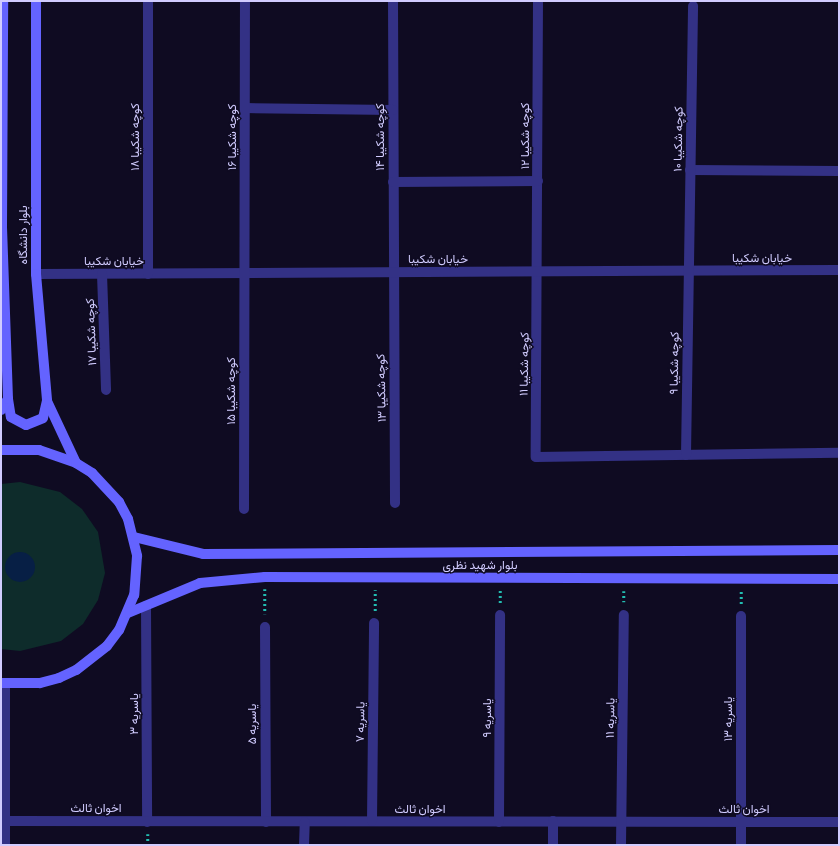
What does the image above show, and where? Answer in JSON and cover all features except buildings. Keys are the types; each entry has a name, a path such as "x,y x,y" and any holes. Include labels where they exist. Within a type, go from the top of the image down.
{"main road":[{"name":"بلوار دانشگاه","path":"3,1 2,228 8,399 11,417 26,425 43,418 48,401"},
{"name":"بلوار دانشگاه","path":"36,1 36,274 48,401 76,463"},
{"path":"1,410 8,399"},
{"path":"1,450 39,450 76,463 107,486 128,519 134,537 137,575 128,613 107,646 76,670 40,682 3,683"},
{"name":"بلوار شهید نظری","path":"134,537 204,554 839,550"},
{"name":"بلوار شهید نظری","path":"128,613 200,583 265,577 839,579"}],"street":[{"name":"کوچه شکیبا ۱۸","path":"148,1 148,274"},
{"name":"کوچه شکیبا ۱۶","path":"245,1 245,273"},
{"name":"کوچه شکیبا ۱۴","path":"393,1 393,273"},
{"name":"کوچه شکیبا ۱۲","path":"538,1 538,272"},
{"name":"کوچه شکیبا ۱۰","path":"689,271 693,6"},
{"path":"245,108 393,110"},
{"path":"690,170 839,171"},
{"path":"393,182 538,181"},
{"name":"خیابان شکیبا","path":"36,274 839,270"},
{"name":"کوچه شکیبا ۹","path":"686,455 689,271"},
{"name":"کوچه شکیبا ۱۱","path":"538,272 536,457 686,455"},
{"name":"کوچه شکیبا ۱۵","path":"244,509 245,273"},
{"name":"کوچه شکیبا ۱۳","path":"393,273 395,503"},
{"name":"کوچه شکیبا ۱۷","path":"102,274 106,390"},
{"path":"686,455 839,453"},
{"name":"یاسریه ۳","path":"146,606 148,822"},
{"name":"یاسریه ۹","path":"499,822 500,615"},
{"name":"یاسریه ۱۱","path":"621,845 624,615"},
{"name":"یاسریه ۱۳","path":"740,616 741,845"},
{"name":"یاسریه ۷","path":"372,822 374,623"},
{"name":"یاسریه ۵","path":"265,627 266,822"},
{"path":"3,683 3,822 5,845"},
{"name":"اخوان ثالث","path":"3,822 839,822"},
{"path":"304,822 304,845"},
{"path":"553,822 553,845"}],"path":[{"path":"265,577 265,627"},
{"path":"374,623 375,577"},
{"path":"500,615 501,578"},
{"path":"624,578 624,615"},
{"path":"740,616 741,579"}],"green space":[{"path":"20,482 60,492 82,509 98,532 105,573 98,600 83,624 61,641 20,651 1,649 1,484"}],"water":[{"path":"20,552 31,556 35,567 31,578 20,582 9,578 5,567 9,556"}]}
